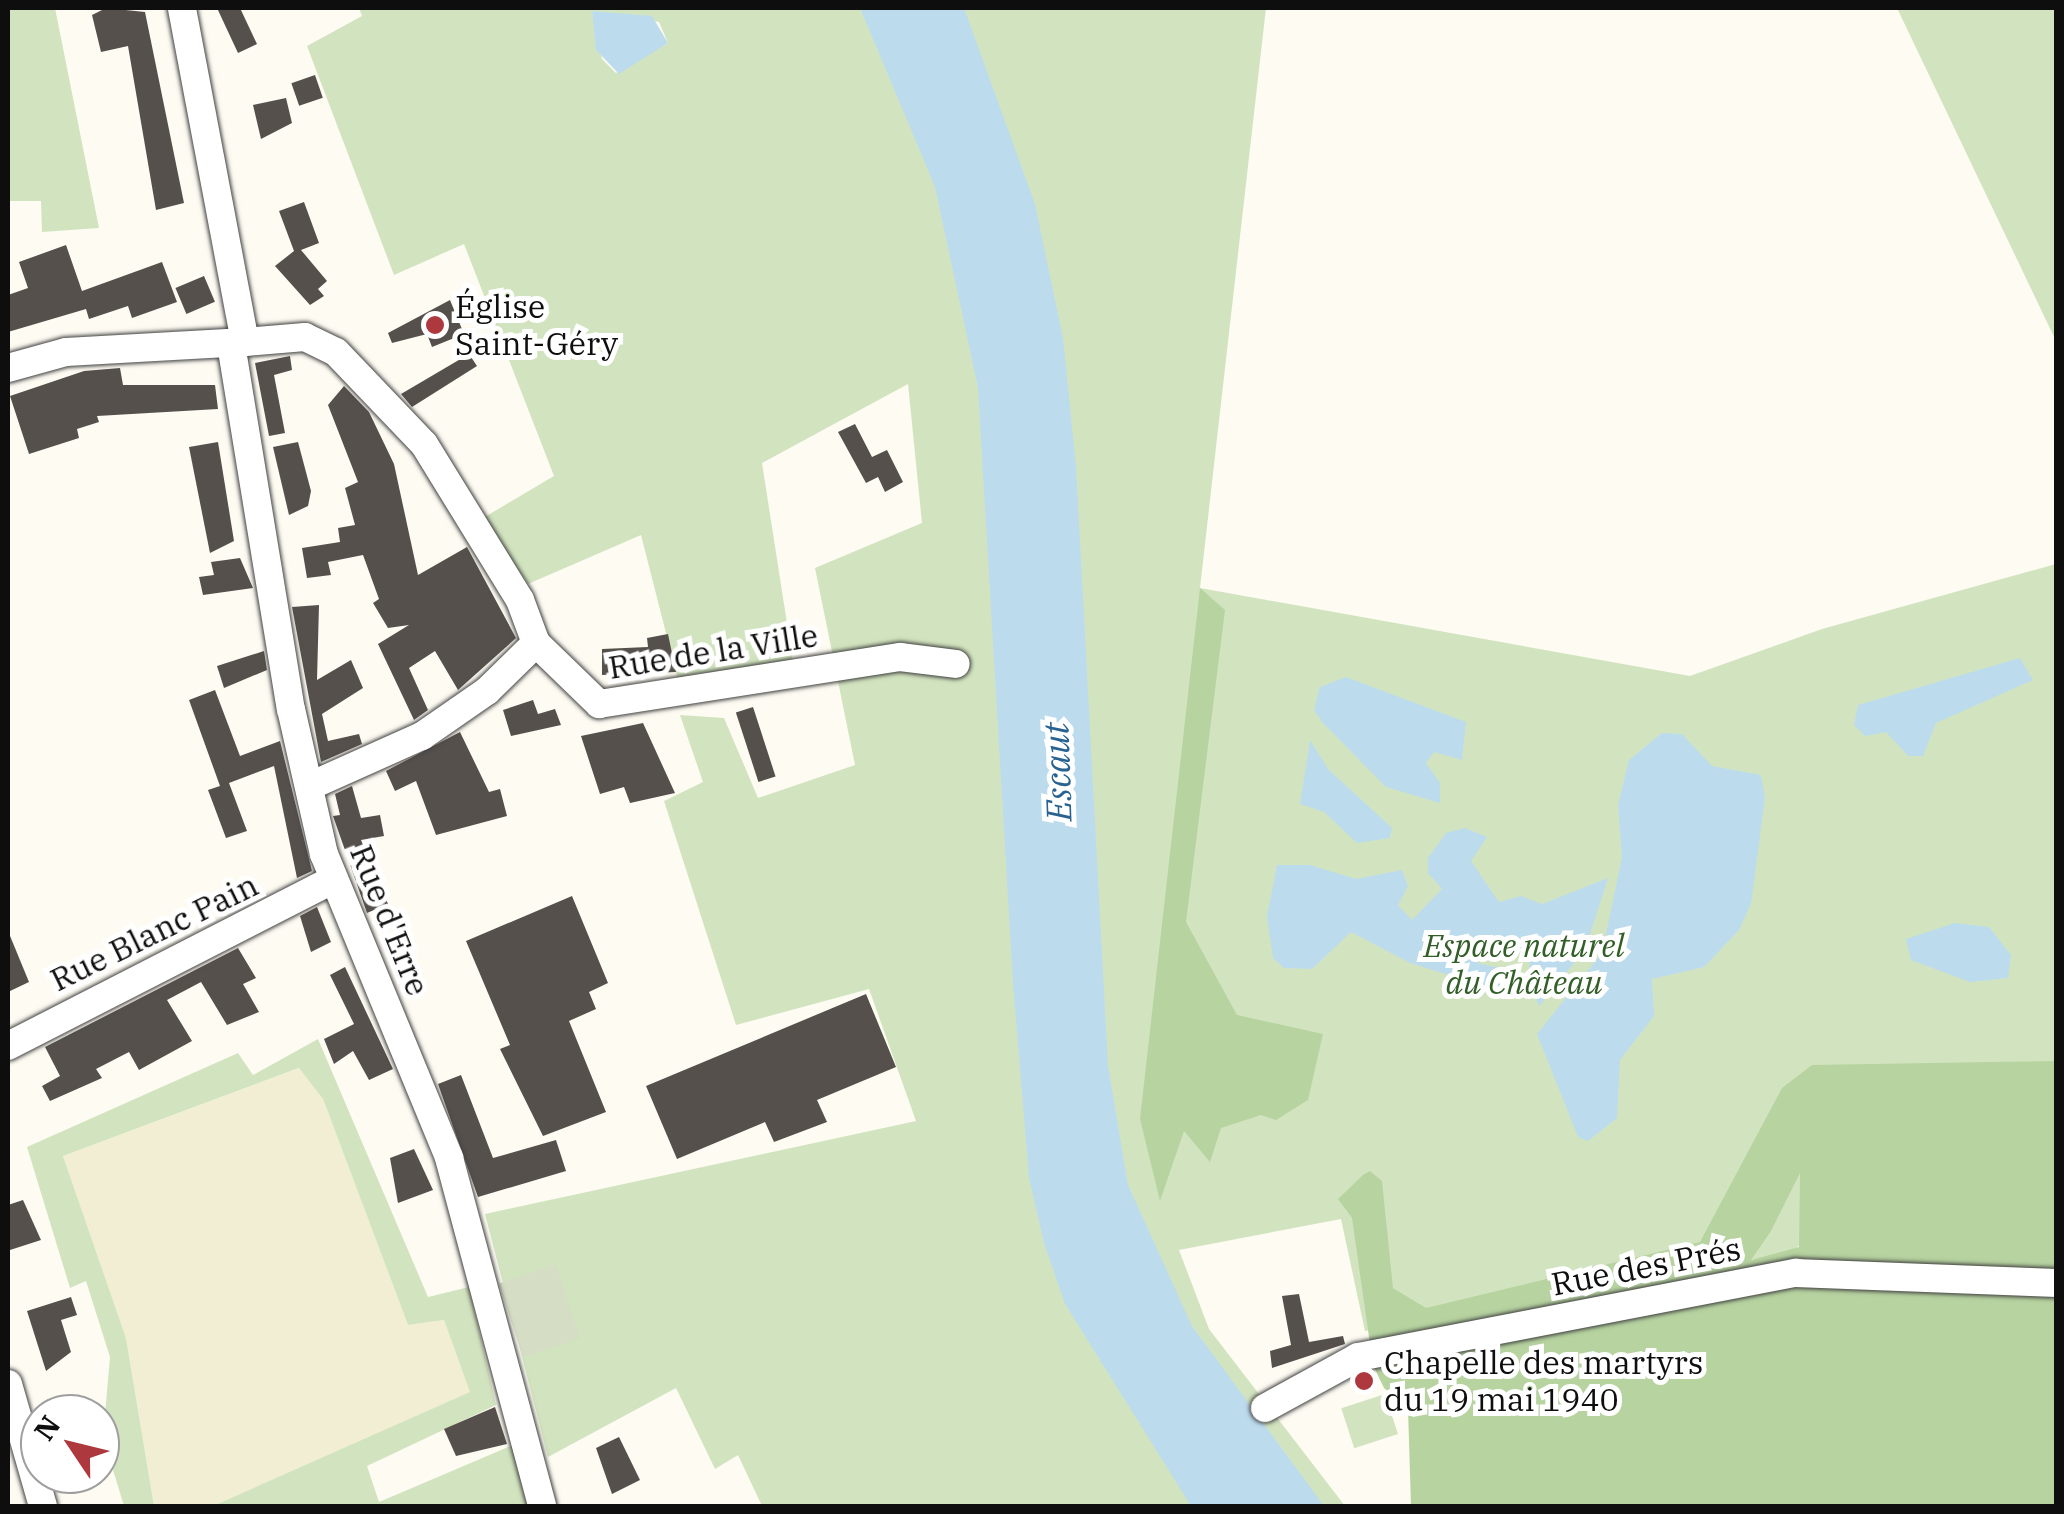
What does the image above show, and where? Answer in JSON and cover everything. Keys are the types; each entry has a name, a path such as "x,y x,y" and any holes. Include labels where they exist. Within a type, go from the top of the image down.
{"street":[{"name":"Rue d'Erre","path":"182,8 310,786 332,880 449,1158 542,1506"},
{"path":"8,368 66,352 305,338 336,352 424,444 520,600 536,643 487,691 422,736 310,786"},
{"name":"Rue de la Ville","path":"536,643 599,704 900,657 956,664"},
{"name":"Rue Blanc Pain","path":"8,1046 332,880"},
{"name":"Rue des Prés","path":"1265,1408 1358,1357 1779,1276 1832,1272 2056,1283"},
{"path":"8,1384 43,1506"}],"shaded area":[{"path":"300,1068 323,1099 408,1325 444,1320 471,1393 213,1506 154,1506 126,1338 63,1156"}],"green space":[{"path":"8,8 55,8 99,228 42,232 41,201 8,201"},
{"name":"Espace naturel du Château","path":"359,8 1266,8 1200,588 1690,676 1822,629 2056,564 2056,1095 1802,1121 1801,1243 1793,1252 1365,1331 1341,1219 1179,1250 1209,1329 1345,1506 762,1506 738,1455 715,1469 676,1388 548,1457 485,1214 916,1121 869,989 736,1025 664,801 703,782 680,715 724,718 758,798 855,765 815,568 922,523 908,384 762,463 794,668 680,688 641,535 528,584 483,518 554,476 464,244 394,275 307,46 362,16","holes":["592,11 659,22 668,43 616,73 602,59"]},
{"path":"1897,8 2056,8 2056,341"},
{"path":"1200,588 1225,610 1186,922 1237,1015 1323,1034 1308,1100 1276,1120 1261,1115 1221,1128 1210,1162 1184,1131 1160,1201 1140,1119"},
{"path":"318,1039 428,1297 469,1287 496,1405 367,1466 379,1502 513,1445 528,1506 213,1506 470,1392 444,1320 408,1325 323,1099 299,1068 63,1156 126,1338 154,1506 124,1506 120,1493 120,1394 107,1394 110,1357 86,1281 70,1288 27,1147 238,1053 253,1075"},
{"path":"2056,1061 2056,1506 1411,1506 1408,1409 1384,1388 1373,1365 1352,1218 1338,1199 1370,1171 1382,1181 1393,1288 1426,1308 1700,1242 1782,1088 1812,1065","holes":["1800,1173 1799,1247 1751,1260 1771,1231"]},
{"path":"556,1265 580,1338 523,1357 499,1284"},
{"path":"1385,1394 1398,1434 1354,1448 1341,1408"}],"water":[{"name":"Escaut","path":"860,8 964,8 1035,204 1063,338 1076,466 1108,1065 1128,1185 1192,1326 1324,1506 1191,1506 1065,1304 1044,1243 1029,1178 1013,984 978,388 935,187"},
{"path":"592,11 652,16 668,43 619,74 596,50"},
{"path":"2020,658 2033,680 1936,723 1923,756 1908,756 1886,732 1865,736 1854,725 1858,705"},
{"path":"1346,677 1466,722 1462,760 1434,752 1426,763 1440,783 1440,803 1386,787 1322,722 1314,710 1320,687"},
{"path":"1662,733 1682,734 1712,766 1761,775 1765,798 1751,904 1739,930 1704,967 1652,979 1654,1016 1620,1060 1617,1118 1588,1141 1578,1137 1537,1034 1602,953 1622,857 1618,805 1629,760"},
{"path":"1310,740 1328,769 1392,828 1390,838 1357,843 1324,812 1300,804"},
{"path":"1465,828 1487,837 1471,861 1499,902 1521,896 1542,904 1608,878 1585,950 1539,1006 1530,984 1529,941 1518,950 1514,940 1502,950 1476,950 1477,963 1504,969 1503,986 1491,988 1410,963 1351,932 1312,969 1284,968 1273,958 1267,916 1277,865 1310,865 1356,879 1402,870 1408,886 1398,905 1412,920 1442,889 1428,873 1428,858 1446,833"},
{"path":"1955,923 1989,927 2011,955 2008,978 1970,982 1911,960 1906,939"}],"building":[{"path":"106,8 145,12 184,203 156,210 128,46 101,52 92,15"},
{"path":"217,8 240,8 257,44 238,53"},
{"path":"315,75 323,98 299,106 291,83"},
{"path":"286,98 292,123 261,139 253,105"},
{"path":"304,202 319,243 301,250 327,281 318,289 324,296 310,305 275,266 294,251 279,211"},
{"path":"66,245 82,291 162,262 177,302 132,318 128,306 89,319 86,309 8,332 8,295 28,288 19,262"},
{"path":"204,276 215,302 186,314 175,288"},
{"name":"Église Saint-Géry","path":"450,300 464,334 432,347 427,334 392,343 388,333"},
{"path":"469,354 477,366 412,407 401,394"},
{"path":"290,356 292,370 274,375 285,433 269,436 255,363"},
{"path":"120,368 123,385 215,385 218,409 97,416 99,422 77,429 79,438 29,454 10,396 84,371"},
{"path":"344,386 369,412 394,464 418,575 467,547 516,638 458,690 435,651 409,668 428,710 414,720 378,644 409,625 388,628 373,603 379,599 363,555 328,562 331,575 307,578 302,548 340,542 338,528 355,525 345,488 358,482 328,405"},
{"path":"855,424 872,457 887,450 903,482 885,492 878,477 866,483 838,432"},
{"path":"218,442 234,541 210,553 189,447"},
{"path":"298,442 311,491 308,506 289,515 273,447"},
{"path":"240,558 253,588 203,595 199,577 214,575 211,562"},
{"path":"319,605 317,680 351,660 363,688 322,714 328,741 359,734 362,744 321,762 292,607"},
{"path":"668,634 676,672 602,675 602,649 648,647 647,638"},
{"path":"264,651 267,670 224,688 217,666"},
{"path":"215,690 240,756 280,741 312,871 297,878 274,766 229,783 247,831 226,838 208,790 220,786 189,700"},
{"path":"533,700 538,714 555,709 561,725 511,736 503,710"},
{"path":"753,707 776,776 758,782 736,713"},
{"path":"643,723 675,793 630,803 624,787 600,794 581,736"},
{"path":"460,732 489,792 500,789 507,816 436,835 416,781 395,791 386,771"},
{"path":"352,786 361,818 380,815 384,836 361,840 388,904 367,913 333,816 340,815 335,794"},
{"path":"572,896 608,983 589,992 596,1009 569,1021 606,1112 543,1136 500,1049 510,1045 466,941"},
{"path":"317,907 331,942 311,952 300,916"},
{"path":"8,931 29,982 8,992"},
{"path":"238,948 256,978 243,984 259,1012 227,1025 201,982 167,1000 192,1041 139,1070 129,1052 96,1069 102,1078 50,1101 42,1086 60,1076 45,1047"},
{"path":"345,967 393,1069 369,1080 353,1051 334,1064 324,1039 354,1024 330,975"},
{"path":"866,994 896,1067 817,1100 827,1122 774,1142 765,1122 677,1159 646,1086"},
{"path":"461,1075 493,1158 556,1140 566,1171 478,1197 438,1084"},
{"path":"414,1149 433,1190 398,1203 390,1158"},
{"path":"23,1200 41,1240 10,1250 8,1205"},
{"path":"1299,1294 1309,1342 1343,1336 1345,1344 1272,1368 1270,1351 1291,1345 1282,1296"},
{"path":"71,1297 77,1315 61,1320 71,1352 46,1371 27,1311"},
{"path":"495,1407 507,1444 456,1456 444,1429"},
{"path":"619,1437 640,1480 612,1494 596,1448"}],"place":[{"name":"Église Saint-Géry","path":"435,325"},
{"name":"Chapelle des martyrs du 19 mai 1940","path":"1364,1381"}]}
